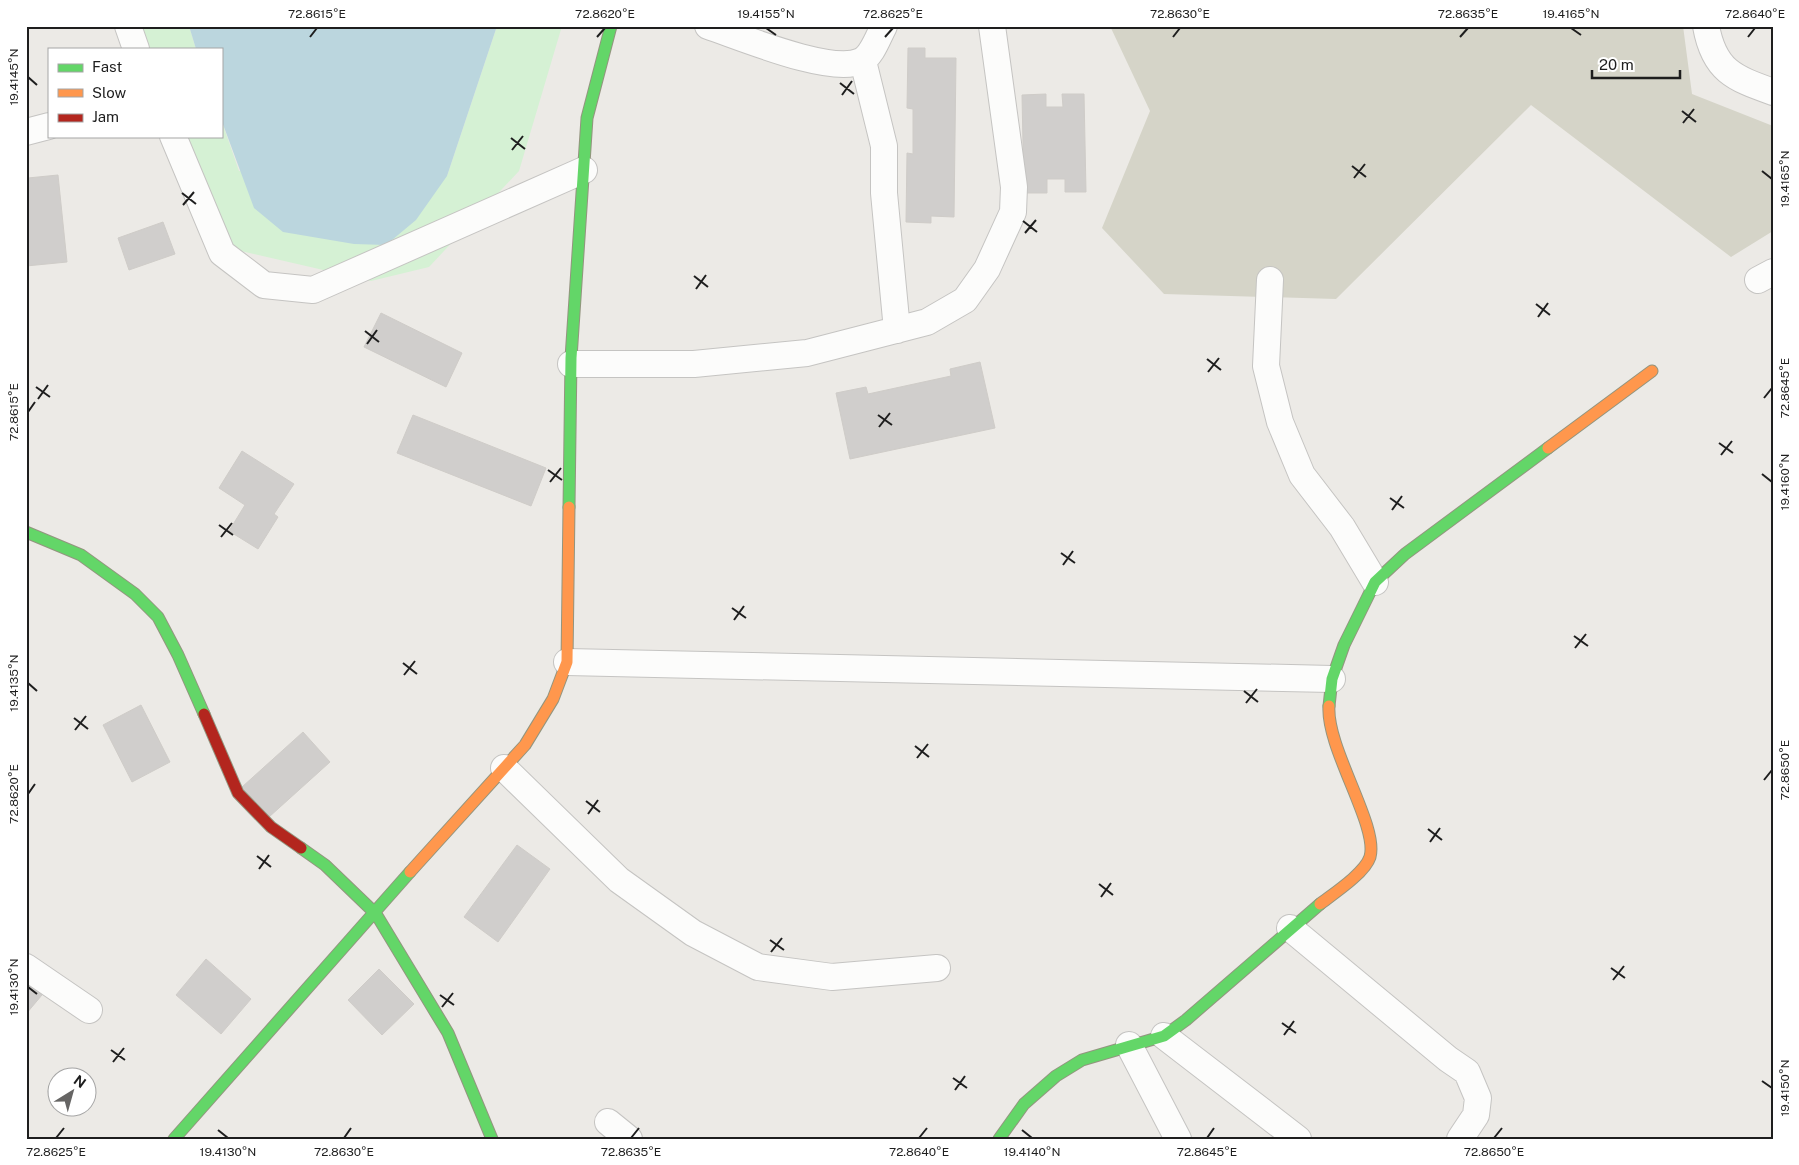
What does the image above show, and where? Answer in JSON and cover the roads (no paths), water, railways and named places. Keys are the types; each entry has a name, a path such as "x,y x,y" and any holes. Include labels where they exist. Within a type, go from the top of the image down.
{"street":[{"path":"128,26 136,48"},
{"path":"174,1139 376,914 461,813 504,768 546,713 567,662 571,364 587,118 611,26"},
{"path":"708,26 807,60 850,65 863,60 884,26"},
{"path":"571,364 694,364 798,354 928,322 965,300 987,269 1013,212 1014,187 992,26"},
{"path":"1706,26 1716,58 1722,68 1735,78 1773,92"},
{"path":"863,60 884,146 884,192 897,330"},
{"path":"26,132 48,126"},
{"path":"174,138 222,253 264,285 313,290 584,170"},
{"path":"1270,280 1266,366 1280,422 1302,475 1342,527 1375,582"},
{"path":"999,1139 1024,1104 1056,1076 1082,1060 1164,1036 1186,1020 1290,928 1354,877 1370,858 1371,839 1339,755 1329,711 1332,680 1344,645 1375,582 1405,554 1652,371"},
{"path":"26,532 81,555 135,594 158,617 178,655 238,793 271,827 326,865 376,914 448,1033 492,1139"},
{"path":"567,662 1332,680"},
{"path":"504,768 619,880 694,933 758,967 832,977 937,968"},
{"path":"1290,928 1448,1059 1467,1072 1478,1098 1476,1115 1460,1139"},
{"path":"26,967 89,1010"},
{"path":"1164,1036 1298,1139"},
{"path":"1129,1045 1178,1139"},
{"path":"608,1122 629,1139"}],"water":[{"path":"189,26 497,26 447,176 416,220 386,245 354,244 283,232 254,208 222,122 222,48 196,48"}]}
